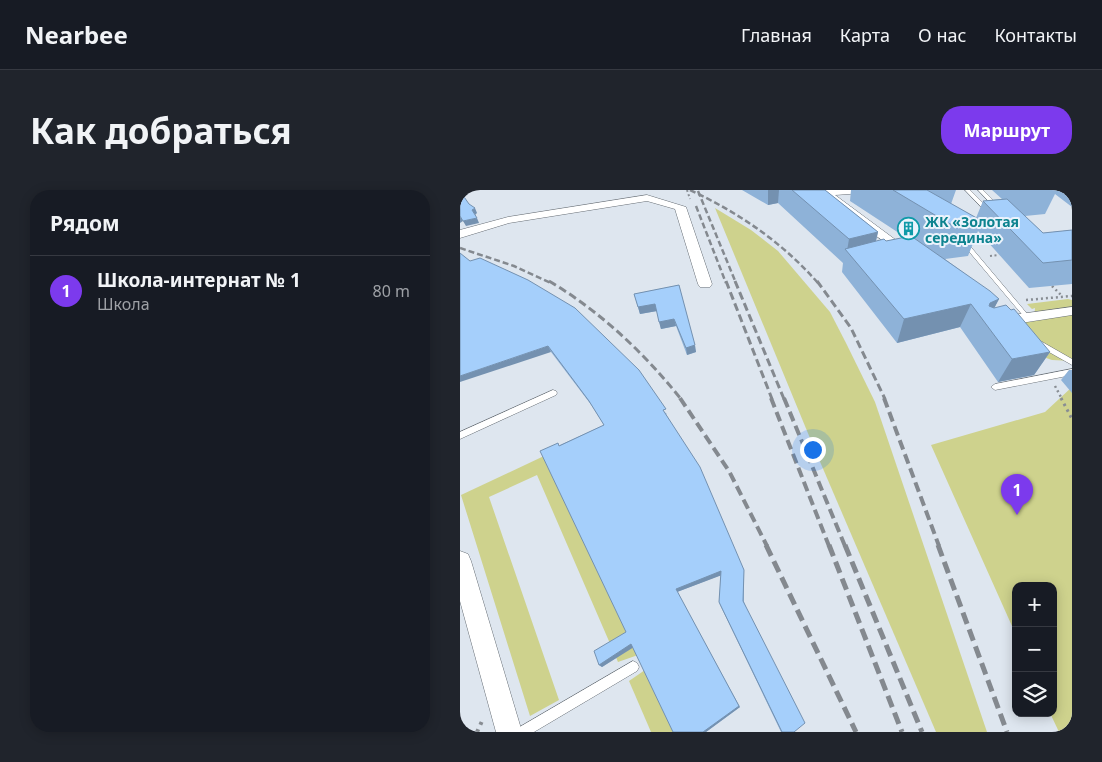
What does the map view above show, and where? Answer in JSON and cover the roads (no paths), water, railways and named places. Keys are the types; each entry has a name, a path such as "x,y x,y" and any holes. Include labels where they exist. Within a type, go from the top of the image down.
{"street":[{"path":"822,192 864,190"},
{"path":"822,192 901,253 921,263"},
{"path":"461,232 508,220 647,198 680,207 705,284"},
{"path":"985,309 1002,324 1027,317 1072,311"},
{"path":"460,561 508,732"}],"lane":[{"path":"967,190 999,215"},
{"path":"980,190 999,215"},
{"path":"984,218 999,215"},
{"path":"958,236 1027,317"},
{"path":"1029,338 1072,362"},
{"path":"995,387 1072,372"},
{"path":"460,436 553,393"},
{"path":"522,732 633,667"}],"railway":[{"path":"690,190 700,195"},
{"path":"698,191 700,195"},
{"path":"700,195 726,208 759,230 790,254 818,283"},
{"path":"700,195 736,283"},
{"path":"696,206 726,283"},
{"path":"460,248 514,266 551,283"},
{"path":"549,281 586,306 620,334 652,365 681,399"},
{"path":"726,281 772,399"},
{"path":"735,281 784,399"},
{"path":"817,281 851,328 885,399"},
{"path":"680,398 729,471 767,546"},
{"path":"771,398 829,546"},
{"path":"784,398 845,546"},
{"path":"884,398 939,546"},
{"path":"766,545 856,732"},
{"path":"829,545 902,732"},
{"path":"845,545 922,732"},
{"path":"938,545 1007,732"}],"place":[{"name":"ЖК «Золотая середина»","path":"909,229"},
{"name":"Школа-интернат № 1","path":"1017,515"}]}
